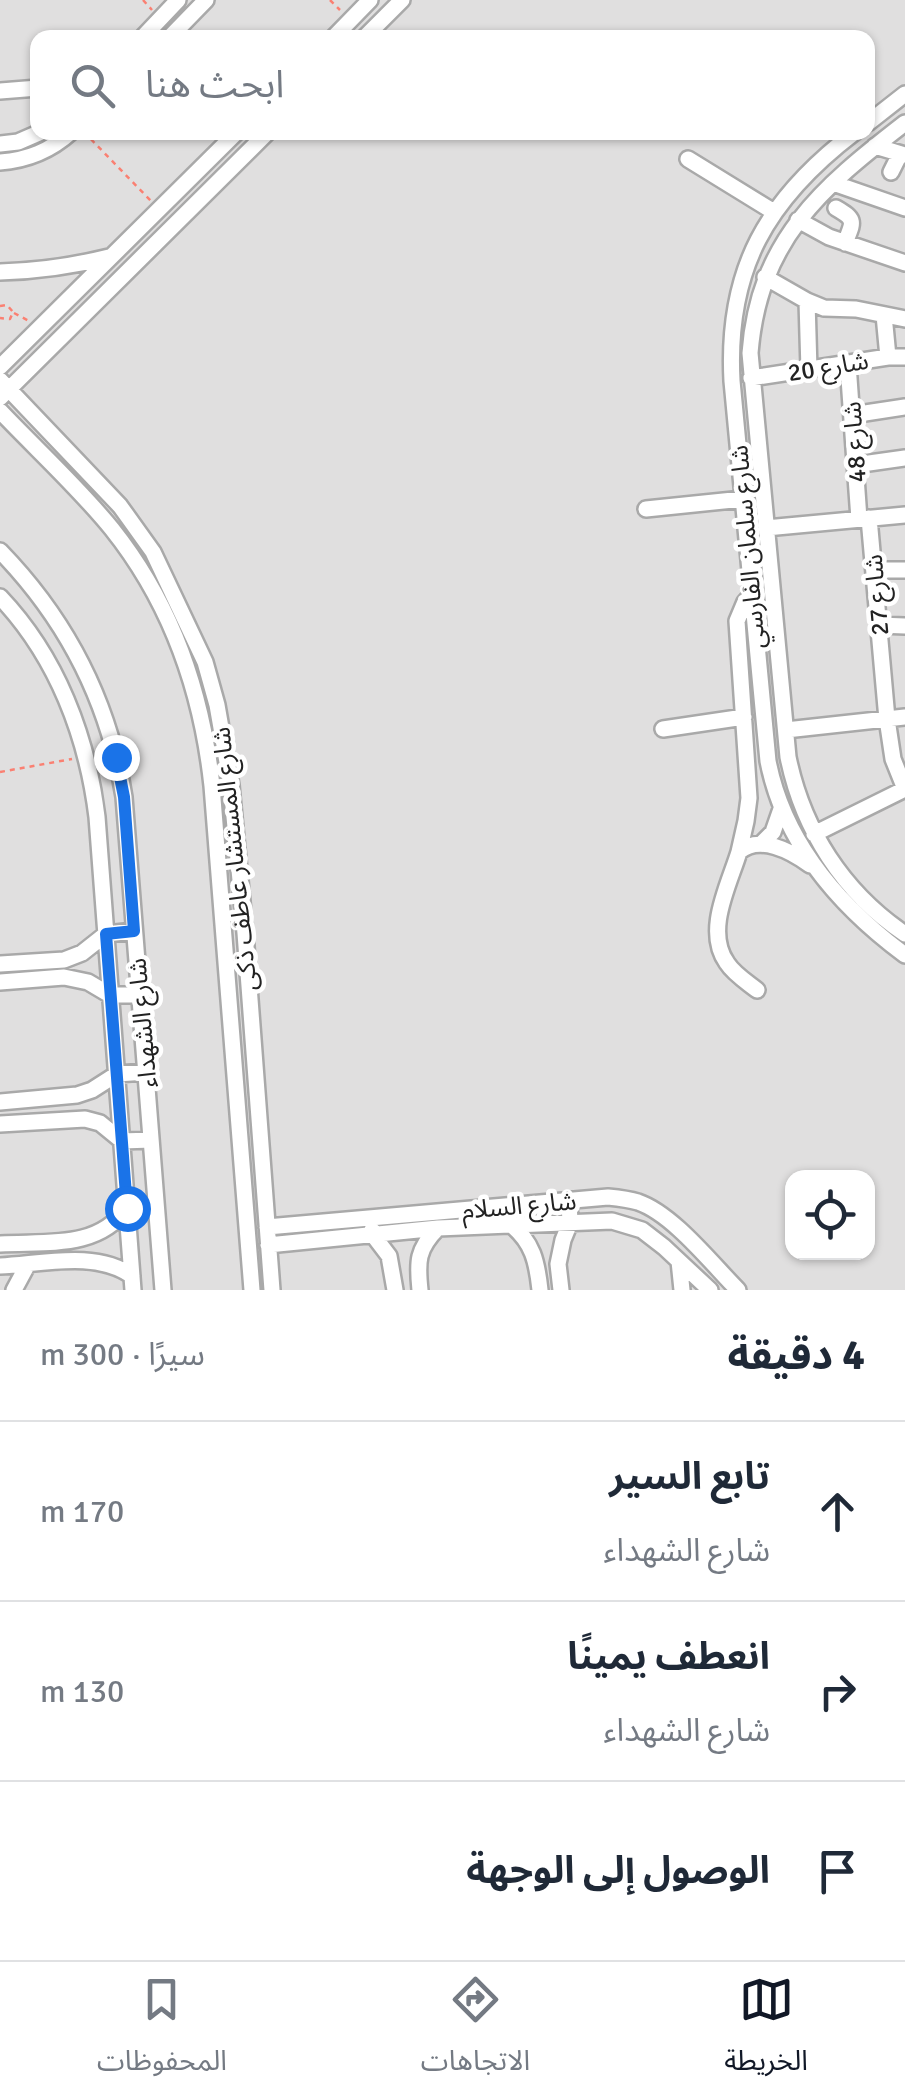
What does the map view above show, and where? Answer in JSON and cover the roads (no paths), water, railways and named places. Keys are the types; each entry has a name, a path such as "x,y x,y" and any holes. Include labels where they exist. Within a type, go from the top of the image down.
{"street":[{"path":"166,30 178,0"},
{"path":"168,30 206,0"},
{"path":"341,30 370,0"},
{"path":"372,30 402,0"},
{"path":"0,91 30,89"},
{"path":"875,118 905,94"},
{"name":"شارع سلمان الفارسي","path":"905,123 835,181 798,220 774,257 752,327 750,378 793,784 814,834 847,883 905,934"},
{"path":"0,144 30,137"},
{"path":"0,162 42,152 59,140"},
{"path":"0,366 229,140"},
{"path":"3,389 47,352 260,140"},
{"name":"شارع سلمان الفارسي","path":"845,140 818,162 774,212 748,260 732,320 731,366 768,761 781,809 816,868 856,916 905,956"},
{"path":"18,142 20,160"},
{"path":"838,145 856,162"},
{"path":"875,146 903,154 890,172"},
{"path":"688,159 774,212"},
{"path":"818,162 830,169 835,181 905,208"},
{"path":"836,208 853,221 845,243"},
{"path":"798,220 845,243 905,263"},
{"path":"0,272 70,266 109,257"},
{"path":"765,277 824,308 905,319"},
{"path":"807,301 809,370"},
{"path":"884,315 888,357"},
{"path":"35,331 47,352"},
{"name":"شارع 20","path":"750,378 905,356"},
{"name":"شارع 48","path":"848,364 855,465 864,519"},
{"name":"شارع المستشار عاطف ذكى","path":"3,389 47,428 120,506 152,552 205,662 231,785 272,1290"},
{"path":"852,415 905,407"},
{"name":"شارع المستشار عاطف ذكى","path":"0,411 99,514 136,564 172,629 194,688 206,736 212,786 252,1290"},
{"path":"32,444 47,428"},
{"path":"855,465 905,458"},
{"path":"646,508 743,499"},
{"path":"766,528 905,515"},
{"name":"شارع 27","path":"864,519 874,570 894,759 905,789"},
{"name":"شارع الشهداء","path":"0,550 62,626 82,662 116,757 124,797 162,1290"},
{"path":"874,570 905,570"},
{"path":"752,594 737,620 749,798 717,938 728,966 758,990"},
{"name":"شارع الشهداء","path":"0,597 50,665 71,709 86,756 97,817 133,1283"},
{"path":"879,625 905,626"},
{"path":"663,729 744,716"},
{"path":"786,730 905,717"},
{"path":"814,834 905,789"},
{"path":"761,844 773,832 781,809"},
{"path":"739,852 761,844 790,853 816,868"},
{"path":"0,964 74,957 106,934 134,931"},
{"path":"0,982 72,978 110,995 140,996"},
{"path":"0,1102 77,1096 117,1074 146,1072"},
{"path":"235,1072 255,1072"},
{"path":"0,1124 85,1119 100,1123 122,1142 151,1140"},
{"name":"شارع السلام","path":"268,1245 372,1226 608,1197 655,1210 738,1290"},
{"path":"560,1290 560,1256 570,1223 569,1200"},
{"path":"0,1244 93,1236 109,1228 127,1208"},
{"name":"شارع السلام","path":"267,1227 438,1228 612,1221 642,1230 710,1290"},
{"path":"510,1224 526,1239 535,1257 540,1290"},
{"path":"372,1226 389,1256 395,1290"},
{"path":"420,1290 421,1250 438,1228"},
{"path":"664,1246 680,1231"},
{"path":"535,1257 560,1256"},
{"path":"0,1266 97,1261 119,1268 133,1283"},
{"path":"679,1262 682,1290"},
{"path":"14,1290 28,1264"}]}
